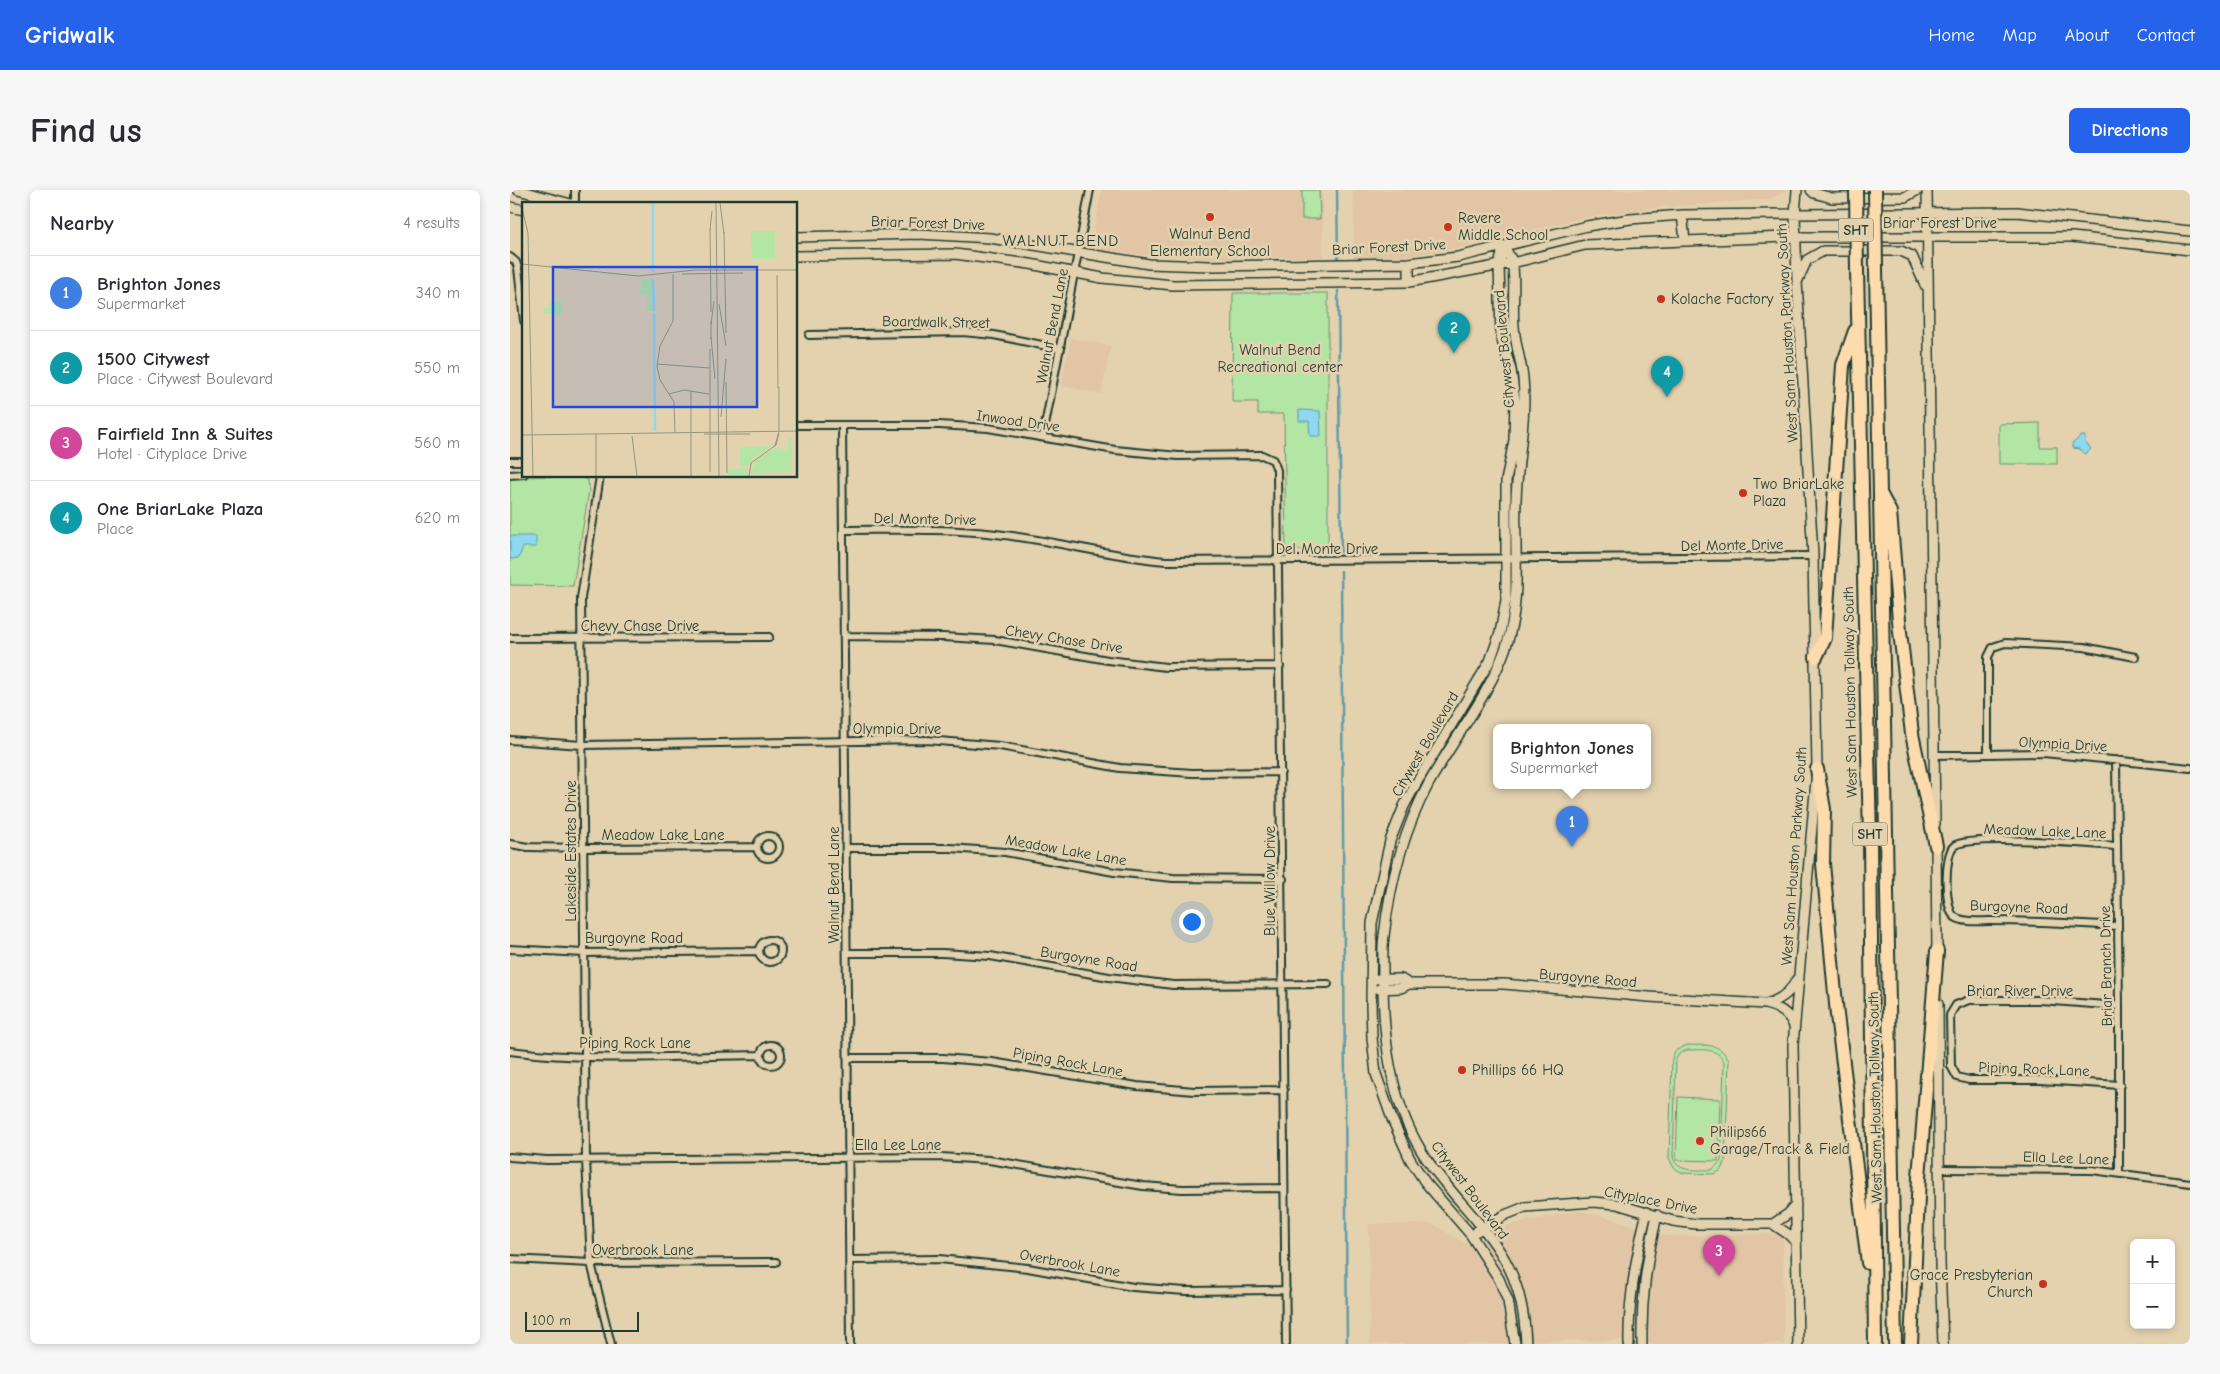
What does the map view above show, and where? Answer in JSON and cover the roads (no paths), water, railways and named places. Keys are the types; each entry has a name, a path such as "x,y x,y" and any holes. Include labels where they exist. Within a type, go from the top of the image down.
{"highway":[{"name":"West Sam Houston Tollway South","path":"1856,190 1870,839 1876,1344"},
{"name":"West Sam Houston Tollway South","path":"1875,190 1895,1344"},
{"path":"1816,657 1825,638 1843,365 1858,324"},
{"path":"1880,493 1890,512 1900,632 1912,734 1936,846"},
{"path":"1817,769 1824,809 1823,864 1837,1015 1875,1320"},
{"path":"1911,1344 1919,1186 1937,951"}],"main road":[{"path":"518,190 563,202"},
{"name":"West Sam Houston Parkway South","path":"1797,190 1795,214 1797,281 1813,556 1817,769 1795,1027 1793,1089 1798,1344"},
{"path":"1811,190 1814,193 1832,198 1905,197 1918,190"},
{"path":"1927,190 1940,1263 1943,1344"},
{"name":"Briar Forest Drive","path":"798,237 918,234 990,238 1149,264 1210,266 1409,263 1458,257 1595,224 1682,215 2017,212 2190,231"},
{"path":"1682,215 1685,240"},
{"name":"Briar Forest Drive","path":"798,256 955,254 1030,264 1131,282 1172,285 1409,282 1512,263 1585,245 1685,240 1796,237 2072,237 2190,250"},
{"name":"Citywest Boulevard","path":"1504,246 1512,263 1514,330 1523,376 1524,400 1524,422 1516,502 1516,596 1506,648 1487,687 1428,786 1400,849 1388,898 1383,941 1383,984 1390,1069 1400,1107 1422,1151 1449,1189 1482,1227 1505,1260 1520,1298 1525,1319 1526,1344"},
{"name":"Citywest Boulevard","path":"1504,246 1499,265 1501,337 1511,370 1515,401 1514,440 1506,480 1506,600 1500,633 1490,662 1417,782 1390,841 1372,923 1371,984 1372,1038 1376,1074 1392,1119 1410,1159 1425,1182 1471,1235 1499,1279 1508,1301 1515,1344"},
{"path":"1797,281 1807,260 1823,251 1901,251 1912,256 1927,290"},
{"path":"1409,263 1409,282"},
{"path":"1298,265 1299,283"},
{"name":"Burgoyne Road","path":"1765,1004 1780,999 1787,994 1794,986 1799,968"},
{"name":"Burgoyne Road","path":"1371,984 1383,984 1401,979 1409,984 1504,984 1649,997 1765,1004 1786,1013 1795,1027"},
{"name":"Cityplace Drive","path":"1471,1235 1505,1215 1525,1207 1592,1202 1617,1204 1673,1221 1696,1224 1773,1224"},
{"path":"1796,1205 1773,1224 1796,1242"},
{"path":"1647,1212 1635,1262 1629,1339 1642,1339 1646,1263 1657,1215"}],"street":[{"name":"Walnut Bend Lane","path":"1043,436 1090,190"},
{"path":"510,257 516,262 518,268 522,303"},
{"name":"Boardwalk Street","path":"809,335 963,332 994,335 1061,349"},
{"name":"Inwood Drive","path":"798,425 939,424 988,428 1043,436 1115,450 1178,456 1234,456"},
{"name":"Walnut Bend Lane","path":"842,426 850,1344"},
{"name":"Blue Willow Drive","path":"1234,456 1262,455 1273,460 1277,470 1283,878 1286,1344"},
{"name":"Lakeside Estates Drive","path":"600,478 583,583 581,639 586,1160 592,1263 611,1344"},
{"name":"Del Monte Drive","path":"844,530 943,530 997,534 1130,558 1166,561 1278,562 1813,556"},
{"name":"Chevy Chase Drive","path":"844,636 943,637 995,640 1108,660 1166,667 1280,666"},
{"name":"Chevy Chase Drive","path":"510,638 770,637"},
{"path":"1988,754 1988,657 1993,647 2005,643 2084,647 2135,656"},
{"name":"Olympia Drive","path":"510,740 582,745 927,740 1000,746 1120,768 1183,772 1281,772"},
{"name":"Olympia Drive","path":"1934,755 2044,753 2190,768"},
{"name":"Briar Branch Drive","path":"2116,760 2120,1085 2119,1172"},
{"name":"Meadow Lake Lane","path":"1948,884 1947,856 1954,846 1966,841 2041,841 2116,846"},
{"name":"Meadow Lake Lane","path":"510,844 528,847 583,848 756,847"},
{"name":"Meadow Lake Lane","path":"846,848 950,848 1004,852 1114,872 1173,878 1283,878"},
{"name":"Burgoyne Road","path":"1948,884 1948,907 1954,917 1966,921 2038,920 2117,926"},
{"name":"Burgoyne Road","path":"510,949 584,953 759,951"},
{"name":"Burgoyne Road","path":"847,954 942,953 990,956 1109,977 1173,985 1328,984"},
{"name":"Briar River Drive","path":"1951,1039 1950,1015 1956,1004 1969,1000 2040,1000 2119,1006"},
{"name":"Piping Rock Lane","path":"1951,1039 1951,1066 1957,1077 1969,1080 2040,1080 2120,1085"},
{"name":"Piping Rock Lane","path":"510,1052 586,1056 760,1055"},
{"name":"Piping Rock Lane","path":"848,1058 943,1058 992,1062 1137,1086 1194,1091 1284,1090"},
{"name":"Ella Lee Lane","path":"510,1157 586,1160 940,1157 989,1160 1143,1186 1182,1189 1284,1188"},
{"name":"Ella Lee Lane","path":"1940,1169 2034,1168 2119,1172 2190,1183"},
{"name":"Overbrook Lane","path":"850,1260 939,1258 986,1262 1133,1287 1185,1291 1286,1290"},
{"name":"Overbrook Lane","path":"510,1259 592,1263 776,1262"}],"water":[{"path":"1299,410 1320,411 1321,436 1310,436 1309,421 1299,421"},
{"path":"2080,436 2085,436 2085,442 2091,449 2086,454 2079,449 2073,448 2072,443"},
{"path":"510,536 536,536 536,547 523,547 519,558 512,559 510,558"}],"waterway":[{"path":"1337,190 1338,259"},
{"path":"1338,291 1341,552"},
{"path":"1341,571 1347,1344"}],"place":[{"name":"Walnut Bend Elementary School","path":"1210,217"},
{"name":"Revere Middle School","path":"1448,227"},
{"name":"Kolache Factory","path":"1661,299"},
{"name":"1500 Citywest","path":"1454,353"},
{"name":"One BriarLake Plaza","path":"1667,397"},
{"name":"Two BriarLake Plaza","path":"1743,493"},
{"name":"Brighton Jones","path":"1572,847"},
{"name":"Phillips 66 HQ","path":"1462,1070"},
{"name":"Philips66 Garage/Track & Field","path":"1700,1141"},
{"name":"Fairfield Inn & Suites","path":"1719,1276"},
{"name":"Grace Presbyterian Church","path":"2043,1284"}],"district":[{"name":"WALNUT BEND","path":"1061,240"}],"park label":[{"name":"Walnut Bend Recreational center","path":"1280,358"}]}
